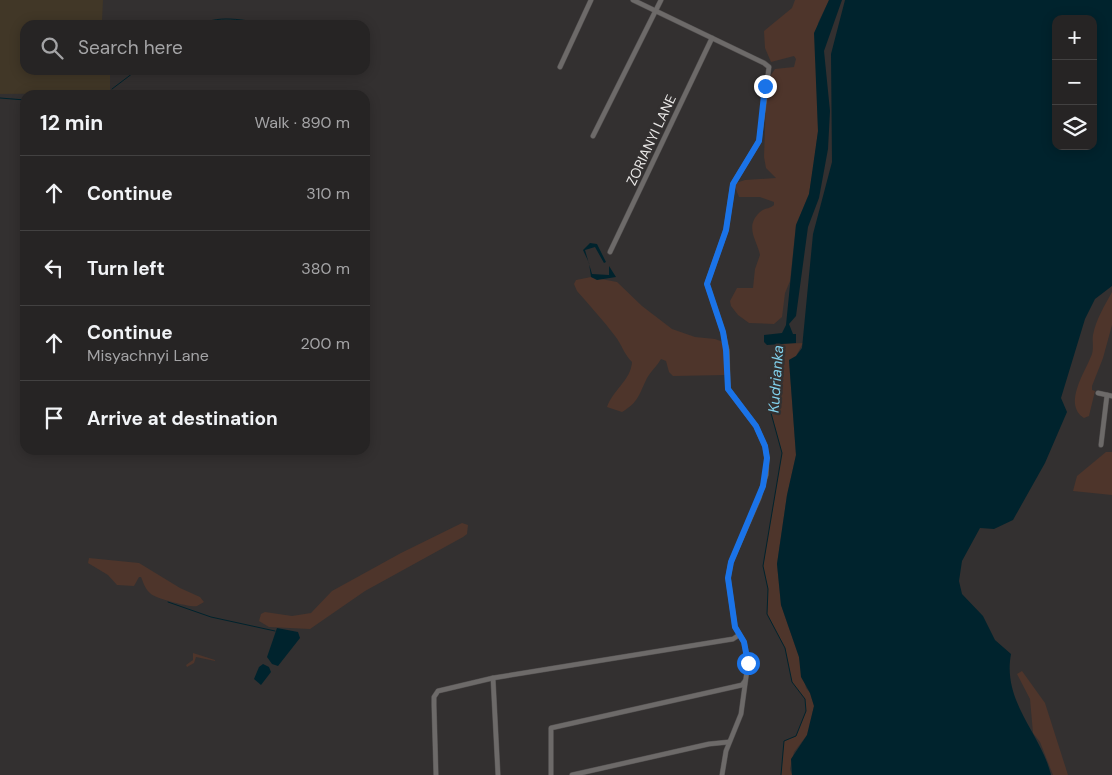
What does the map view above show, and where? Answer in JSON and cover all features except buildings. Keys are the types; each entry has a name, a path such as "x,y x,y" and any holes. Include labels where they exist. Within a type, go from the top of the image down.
{"street":[{"path":"560,67 591,0"},
{"path":"633,0 769,67 759,141 733,184 722,243 708,278 708,288 723,332 728,389 756,426 765,446 767,458 763,486 731,562 728,578 730,607 735,627 748,654 741,714 729,742 722,775"},
{"path":"594,136 661,0"},
{"name":"ZORIANYI LANE","path":"610,252 712,38"},
{"path":"1098,393 1109,395 1101,445"},
{"path":"436,775 434,697 438,691 493,678 645,655 733,639 739,635"},
{"path":"493,678 498,775"},
{"path":"551,775 551,728 742,685 746,680"},
{"path":"572,775 709,744 729,742"}],"shaded area":[{"path":"0,0 103,0 102,20 20,20 20,75 110,75 110,90 20,90 20,94 0,94"},
{"path":"795,0 829,0 818,23 816,57 818,131 814,165 809,194 796,225 790,281 785,293 782,317 774,324 749,323 738,315 731,306 730,301 737,288 753,288 755,269 760,255 753,233 753,223 760,212 774,205 774,202 760,197 739,197 735,187 736,183 745,180 776,178 766,168 764,157 766,99 771,75 775,69 794,67 796,59 794,56 771,62 765,48 764,31 792,8"},
{"path":"591,277 617,282 642,306 672,329 695,337 715,339 726,343 726,375 673,376 669,372 666,361 661,359 649,375 632,405 622,412 607,407 609,401 625,380 632,362 617,339 577,291 574,284 576,280"},
{"path":"1112,292 1112,325 1103,358 1092,386 1092,390 1095,391 1089,416 1084,418 1078,412 1075,396 1092,354 1096,323"},
{"path":"803,343 796,356 789,360 796,455 787,495 777,564 781,605 799,657 806,688 810,693 814,706 807,735 794,752 790,769 792,775 781,775 784,741 796,736 806,711 805,699 792,682 785,648 767,614 768,589 763,566 782,453 771,413 777,344"},
{"path":"1106,452 1112,452 1112,495 1073,491 1077,476"},
{"path":"462,523 468,525 467,534 463,537 365,591 310,629 269,627 259,621 261,614 265,612 292,616 311,613 332,591 401,553"},
{"path":"89,558 139,563 180,588 200,597 204,602 193,606 159,598 149,592 141,577 139,577 134,586 117,585 108,575 88,563"},
{"path":"193,653 215,661 196,657 194,663 187,667 186,665 193,660"},
{"path":"1022,671 1045,703 1068,775 1053,775 1040,742 1033,733 1030,699 1017,674"}],"water":[{"path":"829,0 842,0 824,51 830,111 828,149 819,198 808,227 796,316 789,324 793,334 796,334 796,343 767,345 764,342 764,335 782,333 786,325 796,225 809,194 818,131 814,33"},
{"path":"845,0 1112,0 1112,286 1095,299 1085,319 1061,398 1067,412 1045,463 1013,520 994,529 980,528 962,561 959,581 962,594 983,616 995,640 1011,654 1010,671 1012,687 1017,702 1046,760 1051,775 792,775 791,759 807,735 814,706 810,693 801,677 799,657 781,605 777,564 787,495 796,455 789,360 796,356 802,348 813,234 832,162 831,54"},
{"path":"590,243 597,244 606,262 604,263 595,247 585,250 588,262 583,250"},
{"path":"589,264 592,274 609,275 609,266 616,277 597,280 591,277"},
{"path":"277,628 298,632 300,638 278,666 272,664 267,657"},
{"path":"263,664 269,667 271,672 261,685 254,679 259,667"}],"waterway":[{"path":"217,20 236,20"},
{"path":"112,89 130,75"},
{"path":"0,98 20,100"},
{"name":"Kudrianka","path":"777,343 771,413 782,453 763,566 768,589 767,614 785,648 792,682 805,699 806,711 796,736 784,741 781,775"},
{"path":"168,602 211,617 275,631"}],"route":[{"path":"748,663 748,654 744,642 735,627 727,587 731,562 763,486 767,458 760,433 751,418 734,399 728,389 723,332 707,284 726,230 733,184 736,176 759,141 765,86"}]}
